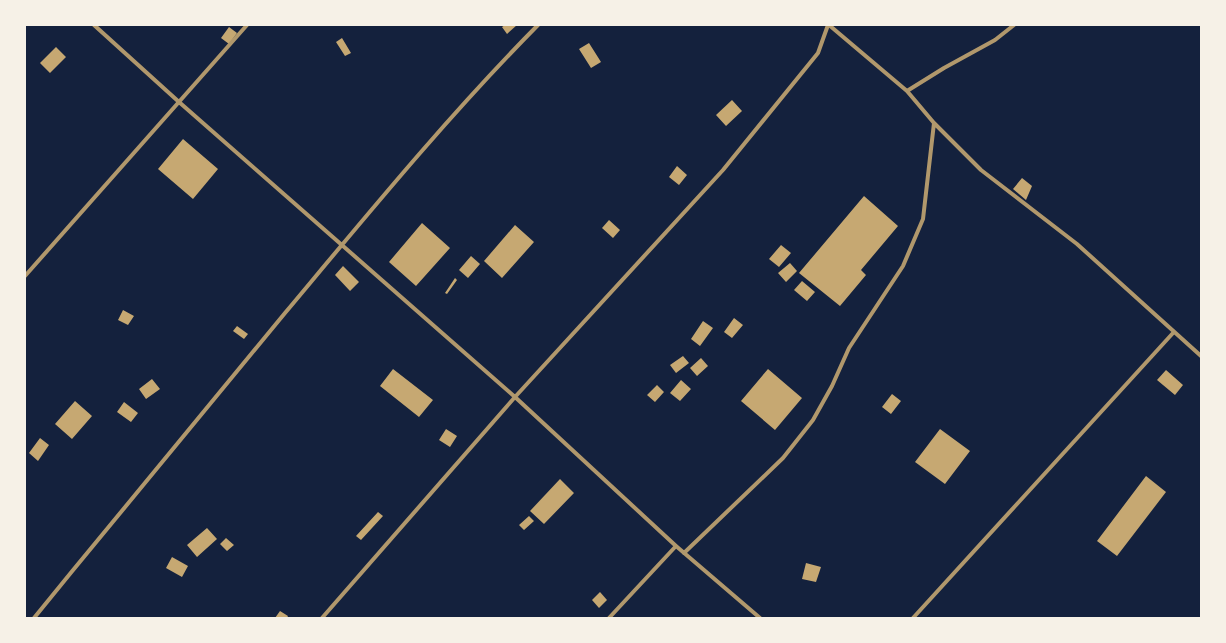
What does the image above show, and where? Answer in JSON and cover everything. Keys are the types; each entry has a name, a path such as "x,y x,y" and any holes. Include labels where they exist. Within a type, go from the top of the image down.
{"street":[{"path":"94,25 179,102 515,398 676,546 760,618"},
{"path":"25,276 247,25"},
{"path":"34,618 131,498 342,245 486,77 538,25"},
{"path":"322,618 515,398 723,170 818,54 828,25 907,91 934,123 980,170 1076,244 1173,333 1201,356"},
{"path":"907,91 994,40 1014,25"},
{"path":"684,553 783,458 813,420 832,386 849,348 903,266 923,219 934,123"},
{"path":"913,618 1173,333"},
{"path":"609,618 676,546"}],"building":[{"path":"505,25 517,25 507,34 502,27"},
{"path":"229,27 237,33 229,44 221,38"},
{"path":"342,38 351,53 345,56 336,42"},
{"path":"589,43 601,62 591,68 579,49"},
{"path":"56,47 66,57 50,73 40,63"},
{"path":"732,100 742,111 726,126 716,115"},
{"path":"183,139 218,169 193,199 158,169"},
{"path":"677,166 687,175 679,185 669,177"},
{"path":"1022,178 1032,186 1026,200 1013,189"},
{"path":"864,196 898,226 861,270 866,275 840,306 799,273"},
{"path":"609,220 620,230 613,238 602,228"},
{"path":"422,223 450,248 416,286 389,262"},
{"path":"515,225 534,242 502,278 484,261"},
{"path":"781,245 791,253 779,267 769,259"},
{"path":"471,256 480,264 468,278 459,270"},
{"path":"790,263 797,271 786,282 778,273"},
{"path":"343,266 359,282 350,291 335,275"},
{"path":"455,278 457,280 447,294 445,293"},
{"path":"802,281 815,292 807,301 794,290"},
{"path":"123,310 134,316 128,325 118,320"},
{"path":"734,318 743,325 732,338 724,332"},
{"path":"703,321 713,328 700,346 691,339"},
{"path":"237,326 248,334 244,339 233,331"},
{"path":"683,356 689,363 676,373 670,365"},
{"path":"701,358 708,366 697,376 690,368"},
{"path":"393,369 433,400 419,417 380,386"},
{"path":"768,369 802,398 775,430 741,401"},
{"path":"1166,370 1183,385 1175,395 1157,380"},
{"path":"152,379 160,389 146,399 139,389"},
{"path":"681,380 691,389 680,401 670,393"},
{"path":"657,385 664,392 655,402 647,395"},
{"path":"892,394 901,401 891,414 882,407"},
{"path":"75,401 92,416 72,439 55,424"},
{"path":"124,402 138,413 131,422 117,412"},
{"path":"446,429 457,436 450,447 439,440"},
{"path":"940,429 970,451 945,484 915,462"},
{"path":"40,438 49,445 38,461 29,453"},
{"path":"1146,476 1166,492 1117,556 1097,541"},
{"path":"560,479 574,493 544,524 530,511"},
{"path":"378,512 383,516 361,540 356,536"},
{"path":"529,516 534,521 524,530 519,525"},
{"path":"207,528 217,539 197,557 187,545"},
{"path":"226,538 234,545 227,551 220,544"},
{"path":"172,557 188,566 182,577 166,568"},
{"path":"806,563 821,567 816,582 802,579"},
{"path":"600,592 607,600 599,608 592,600"},
{"path":"280,611 288,616 287,618 275,618"}]}
